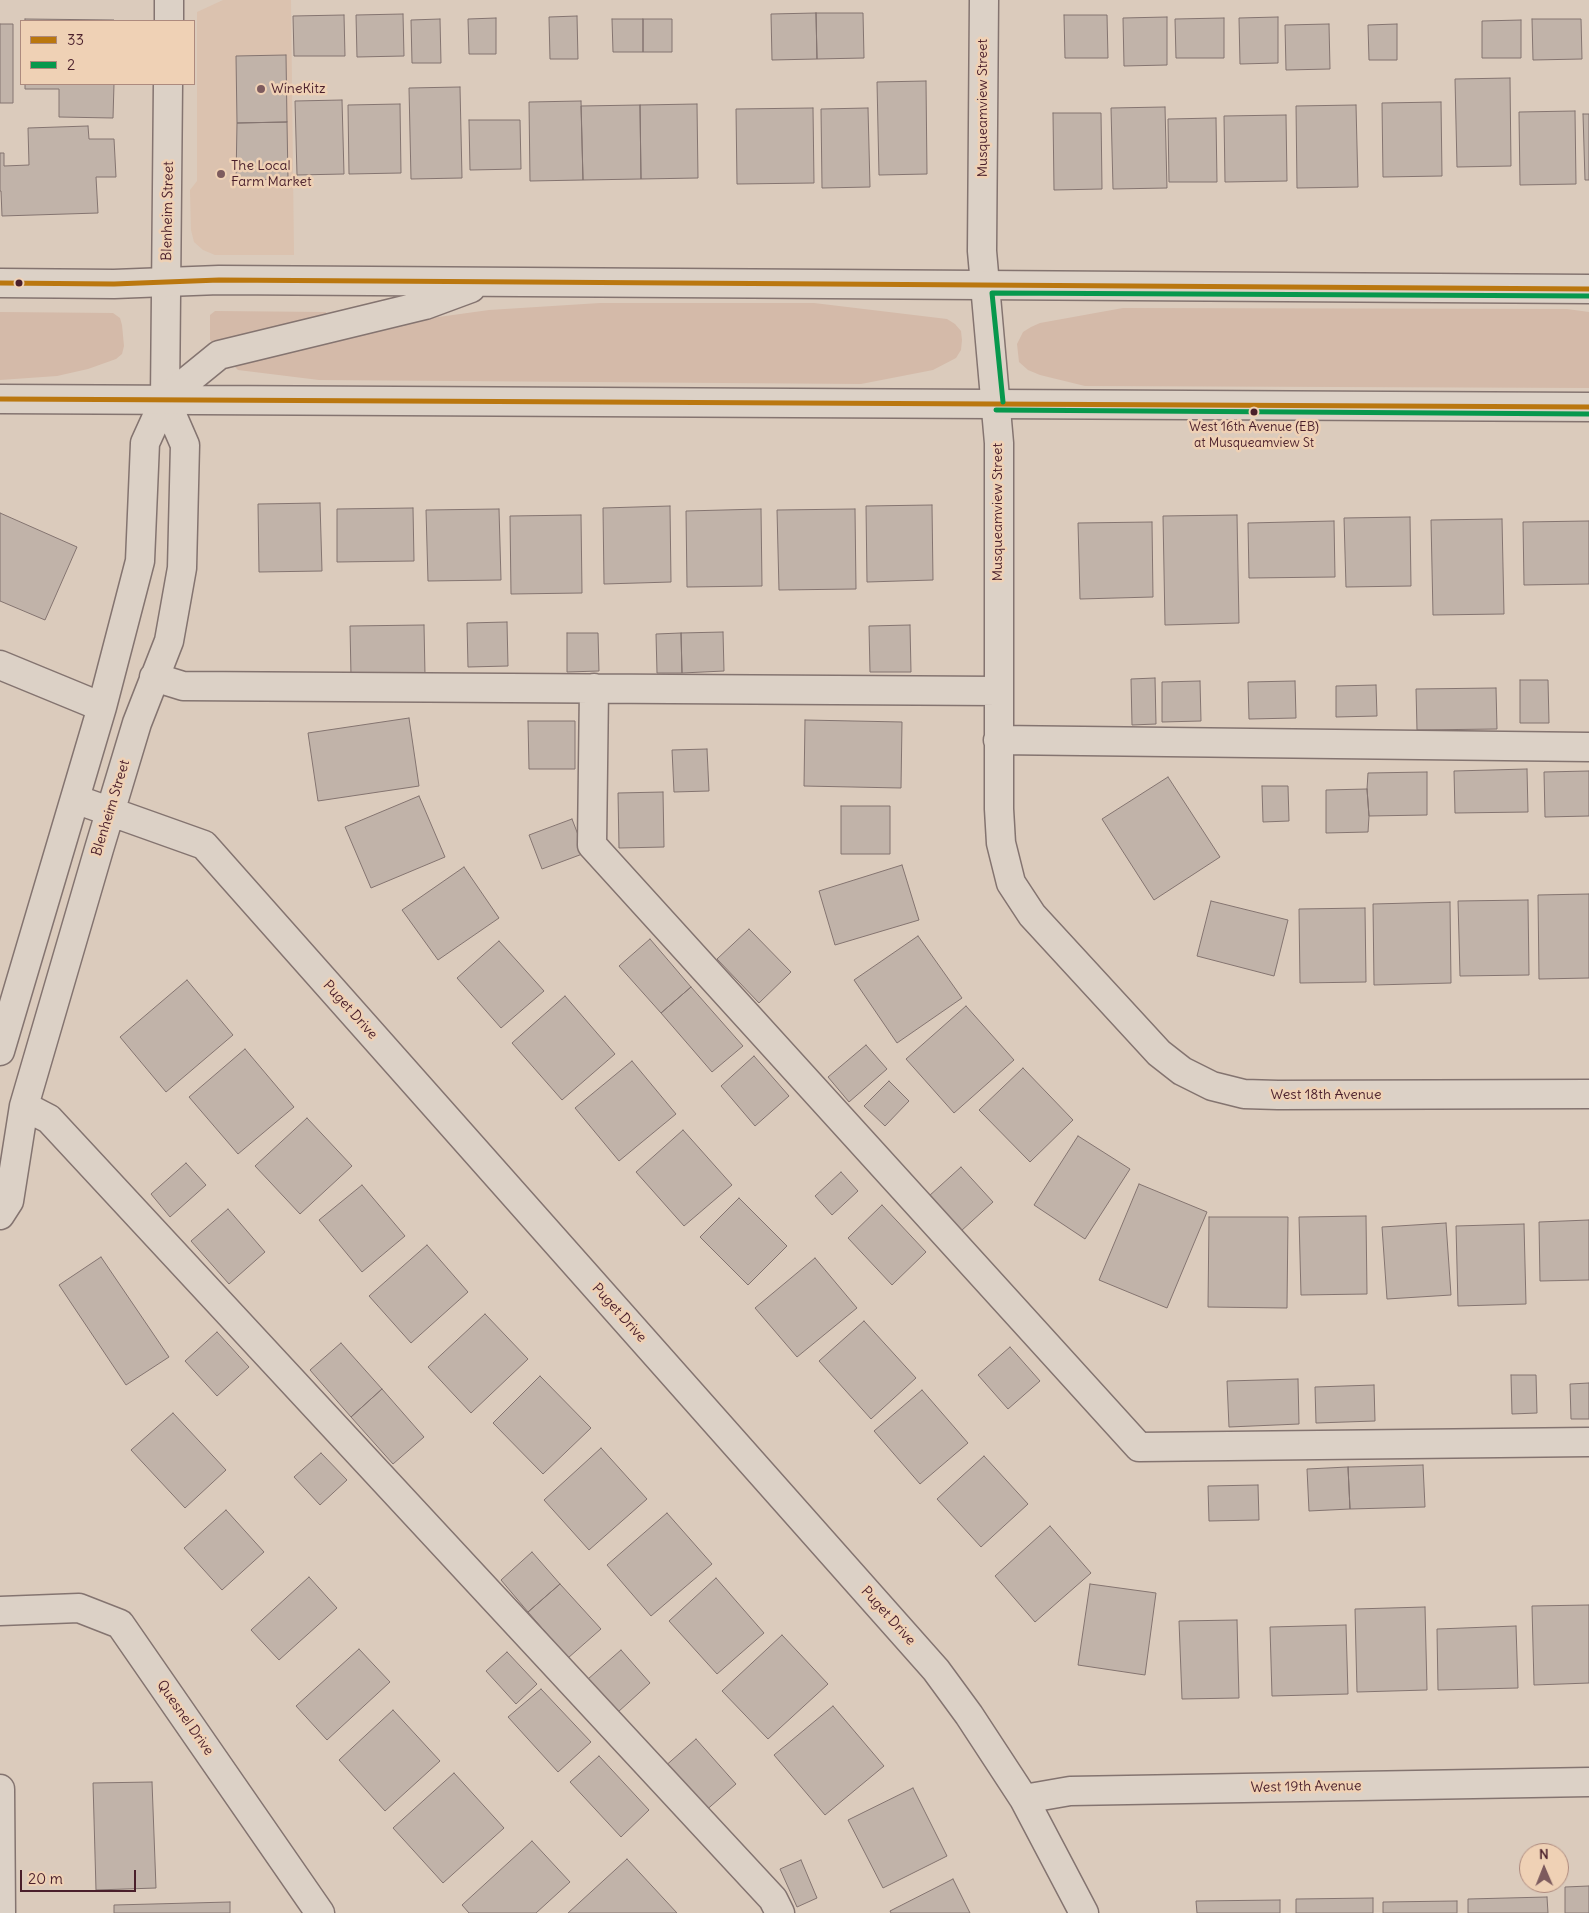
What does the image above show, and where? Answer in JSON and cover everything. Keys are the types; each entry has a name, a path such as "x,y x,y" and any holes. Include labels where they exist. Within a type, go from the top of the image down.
{"street":[{"path":"169,0 169,20"},
{"name":"Musqueamview Street","path":"984,0 982,251 996,403 999,463 998,740 1001,843 1011,883 1032,915 1100,991"},
{"name":"Blenheim Street","path":"0,1051 102,707 140,561 145,443 164,399 167,282 168,85"},
{"path":"0,283 114,284 219,280 1589,290"},
{"path":"164,399 219,355 425,305 487,282"},
{"path":"0,399 1589,407"},
{"name":"Blenheim Street","path":"0,1215 9,1201 24,1106 110,811 137,723 169,641 182,568 185,445 164,399"},
{"path":"0,665 102,707"},
{"path":"154,677 183,686 998,692"},
{"path":"594,688 592,845 1139,1447 1589,1442"},
{"path":"998,740 1589,747"},
{"name":"Puget Drive","path":"75,798 204,845 936,1670 969,1715 1024,1799 1084,1913"},
{"name":"West 18th Avenue","path":"1100,991 1159,1053 1182,1071 1212,1086 1244,1094 1589,1094"},
{"path":"24,1106 49,1119 773,1899 780,1913"},
{"name":"Quesnel Drive","path":"0,1611 79,1608 120,1624 320,1913"},
{"name":"West 19th Avenue","path":"1024,1799 1070,1791 1589,1782"},
{"path":"0,1788 1,1913"}],"shaded area":[{"path":"223,0 291,0 294,255 215,255 203,250 194,242 191,230 190,190 197,181 197,12"},
{"path":"600,303 814,303 947,319 961,331 961,350 956,358 933,370 861,384 319,380 238,370 234,366 235,362 424,319 489,310"},
{"path":"1123,308 1567,309 1589,312 1589,388 1085,386 1040,375 1028,370 1019,362 1017,344 1023,332 1031,327 1040,323"},
{"path":"215,311 326,312 327,318 213,343 210,340 210,315"},
{"path":"0,312 113,313 120,318 122,325 124,346 122,354 116,359 88,369 57,376 0,380"}],"building":[{"path":"816,13 817,59 772,60 771,14"},
{"path":"816,13 863,13 864,58 817,59"},
{"path":"403,14 404,56 357,57 356,15"},
{"path":"344,15 345,56 294,56 293,16"},
{"path":"1064,15 1107,15 1108,58 1065,58"},
{"path":"577,16 578,59 550,59 549,17"},
{"path":"1167,17 1167,65 1124,66 1123,18"},
{"path":"1278,17 1278,63 1240,64 1239,18"},
{"path":"496,18 496,54 469,54 468,19"},
{"path":"1224,18 1224,58 1176,58 1175,19"},
{"path":"25,19 114,20 25,20"},
{"path":"440,19 441,63 412,63 411,20"},
{"path":"612,19 643,19 643,52 613,52"},
{"path":"643,19 672,19 672,52 643,52"},
{"path":"1532,19 1581,19 1582,59 1533,60"},
{"path":"1521,20 1521,58 1482,58 1482,21"},
{"path":"0,24 13,24 13,103 0,103"},
{"path":"1329,24 1330,69 1286,70 1285,25"},
{"path":"1397,24 1397,60 1369,60 1368,25"},
{"name":"WineKitz","path":"286,55 287,122 237,123 236,56"},
{"path":"1510,78 1511,166 1457,167 1455,79"},
{"path":"926,81 927,174 879,175 877,82"},
{"path":"25,85 114,85 113,118 59,117 59,89 25,89"},
{"path":"460,87 462,178 411,179 409,88"},
{"path":"342,100 344,174 297,175 295,101"},
{"path":"581,101 583,180 530,181 529,102"},
{"path":"1441,102 1442,176 1383,177 1382,103"},
{"path":"400,104 401,173 349,174 348,105"},
{"path":"697,104 698,178 641,179 640,105"},
{"path":"640,105 641,179 583,180 581,106"},
{"path":"1356,105 1358,187 1297,188 1296,106"},
{"path":"1165,107 1167,188 1113,189 1111,108"},
{"path":"813,108 814,183 737,184 736,109"},
{"path":"868,108 870,187 822,188 821,109"},
{"path":"1575,111 1576,184 1520,185 1519,112"},
{"path":"1053,113 1101,113 1102,189 1054,190"},
{"path":"1583,114 1589,114 1589,180 1585,180"},
{"path":"1286,115 1287,181 1225,182 1224,116"},
{"path":"1216,118 1217,182 1169,182 1168,119"},
{"path":"469,120 520,120 521,169 470,170"},
{"path":"287,122 288,179 236,180 237,123"},
{"path":"88,126 89,139 114,139 116,177 96,177 98,213 2,216 0,153 4,153 4,166 29,165 28,128"},
{"path":"320,503 322,571 259,572 258,504"},
{"path":"932,505 933,580 867,582 866,506"},
{"path":"670,506 671,582 604,584 603,508"},
{"path":"413,508 414,561 337,562 337,509"},
{"path":"499,509 501,580 428,581 426,510"},
{"path":"761,509 762,586 687,587 686,511"},
{"path":"855,509 856,589 779,590 777,510"},
{"path":"0,513 77,547 45,620 0,601"},
{"path":"581,515 582,593 511,594 510,516"},
{"path":"1237,515 1239,623 1165,625 1163,516"},
{"path":"1410,517 1411,586 1346,587 1344,518"},
{"path":"1502,519 1504,614 1433,615 1431,520"},
{"path":"1334,521 1335,577 1249,578 1248,523"},
{"path":"1589,521 1589,584 1524,585 1523,522"},
{"path":"1152,522 1153,597 1080,599 1078,523"},
{"path":"507,622 508,666 468,667 467,623"},
{"path":"424,625 425,675 351,676 350,626"},
{"path":"910,625 911,672 870,672 869,626"},
{"path":"723,632 724,671 682,673 681,633"},
{"path":"567,633 598,633 599,671 567,672"},
{"path":"681,633 682,673 657,673 656,634"},
{"path":"1155,678 1156,724 1132,725 1131,679"},
{"path":"1520,680 1548,680 1549,723 1520,723"},
{"path":"1200,681 1201,721 1162,722 1162,682"},
{"path":"1295,681 1296,718 1249,719 1248,682"},
{"path":"1376,685 1377,716 1336,717 1336,686"},
{"path":"1496,688 1497,729 1417,730 1416,689"},
{"path":"409,718 419,786 318,801 308,733"},
{"path":"805,720 902,722 901,788 804,786"},
{"path":"528,721 575,721 575,769 529,769"},
{"path":"707,749 709,791 674,792 672,750"},
{"path":"1527,769 1528,812 1455,813 1454,771"},
{"path":"1589,771 1589,816 1545,817 1544,772"},
{"path":"1427,772 1427,815 1369,816 1368,773"},
{"path":"1168,777 1220,857 1154,900 1102,819"},
{"path":"1262,786 1288,786 1289,821 1263,822"},
{"path":"1367,789 1368,832 1326,833 1326,790"},
{"path":"663,792 664,847 619,848 618,793"},
{"path":"419,796 445,857 371,888 345,827"},
{"path":"841,806 890,806 890,854 841,854"},
{"path":"572,819 585,853 542,869 529,835"},
{"path":"902,865 919,920 835,945 819,891"},
{"path":"464,867 499,918 438,960 402,910"},
{"path":"1589,894 1589,978 1539,979 1538,895"},
{"path":"1528,900 1529,975 1460,976 1458,901"},
{"path":"1211,901 1288,920 1274,976 1197,956"},
{"path":"1450,902 1451,983 1374,985 1373,904"},
{"path":"1365,908 1366,982 1300,983 1299,909"},
{"path":"749,929 791,972 759,1003 717,959"},
{"path":"918,936 962,998 897,1043 854,980"},
{"path":"650,939 691,987 661,1013 619,966"},
{"path":"499,941 544,991 501,1028 457,978"},
{"path":"187,980 233,1035 166,1092 120,1037"},
{"path":"691,987 743,1046 712,1072 661,1013"},
{"path":"565,996 615,1054 562,1100 512,1043"},
{"path":"966,1006 1014,1060 954,1113 906,1059"},
{"path":"866,1045 887,1069 849,1102 828,1077"},
{"path":"245,1049 294,1107 238,1154 189,1097"},
{"path":"754,1056 789,1096 755,1126 721,1086"},
{"path":"632,1061 676,1114 619,1161 575,1108"},
{"path":"1023,1068 1073,1120 1030,1162 979,1110"},
{"path":"889,1081 909,1101 885,1126 864,1106"},
{"path":"307,1118 352,1166 300,1214 255,1166"},
{"path":"683,1130 732,1185 684,1226 636,1172"},
{"path":"1078,1136 1130,1169 1085,1239 1034,1205"},
{"path":"186,1163 206,1185 170,1217 151,1194"},
{"path":"961,1167 993,1202 961,1231 929,1196"},
{"path":"841,1172 858,1191 832,1215 815,1196"},
{"path":"1139,1184 1207,1212 1167,1308 1099,1280"},
{"path":"362,1185 405,1236 362,1272 319,1220"},
{"path":"739,1198 787,1246 748,1285 700,1237"},
{"path":"882,1205 926,1252 892,1285 848,1238"},
{"path":"228,1209 265,1252 229,1284 191,1241"},
{"path":"1366,1216 1367,1294 1301,1295 1299,1217"},
{"path":"1209,1217 1288,1217 1287,1308 1208,1307"},
{"path":"1589,1220 1589,1280 1540,1281 1539,1222"},
{"path":"1446,1223 1451,1295 1387,1299 1382,1227"},
{"path":"1524,1224 1526,1304 1458,1306 1456,1226"},
{"path":"427,1245 468,1292 411,1343 369,1296"},
{"path":"101,1257 169,1357 126,1385 59,1285"},
{"path":"815,1258 857,1308 797,1357 755,1308"},
{"path":"485,1314 528,1359 471,1413 428,1367"},
{"path":"864,1321 916,1378 871,1419 819,1361"},
{"path":"217,1332 249,1367 217,1396 185,1361"},
{"path":"341,1343 382,1389 351,1417 310,1370"},
{"path":"1010,1347 1040,1381 1008,1409 978,1375"},
{"path":"1511,1375 1536,1375 1537,1413 1512,1414"},
{"path":"540,1376 591,1428 543,1474 493,1423"},
{"path":"1298,1379 1299,1424 1229,1427 1227,1381"},
{"path":"1589,1383 1589,1419 1571,1419 1570,1384"},
{"path":"1374,1385 1375,1421 1316,1423 1315,1387"},
{"path":"382,1389 424,1437 393,1464 351,1417"},
{"path":"922,1390 968,1443 920,1484 874,1431"},
{"path":"173,1413 226,1470 185,1508 131,1450"},
{"path":"601,1448 647,1499 589,1550 544,1500"},
{"path":"321,1453 347,1480 320,1505 294,1477"},
{"path":"984,1456 1028,1504 981,1547 937,1499"},
{"path":"1423,1465 1425,1507 1350,1509 1348,1467"},
{"path":"1348,1467 1350,1509 1309,1511 1307,1469"},
{"path":"1258,1485 1259,1520 1209,1521 1208,1486"},
{"path":"226,1510 264,1552 222,1590 184,1548"},
{"path":"667,1513 712,1564 651,1616 607,1565"},
{"path":"1050,1526 1091,1573 1035,1622 995,1576"},
{"path":"532,1552 560,1584 528,1612 501,1580"},
{"path":"309,1577 337,1608 279,1660 251,1630"},
{"path":"716,1578 764,1633 717,1674 669,1621"},
{"path":"560,1584 601,1629 568,1658 528,1612"},
{"path":"1090,1584 1156,1593 1145,1675 1078,1665"},
{"path":"1589,1605 1589,1683 1534,1685 1532,1606"},
{"path":"1425,1607 1427,1690 1357,1692 1355,1609"},
{"path":"1237,1620 1239,1698 1182,1699 1179,1621"},
{"path":"1346,1625 1348,1694 1272,1696 1270,1627"},
{"path":"1516,1626 1518,1688 1438,1690 1437,1629"},
{"path":"782,1635 828,1684 768,1739 722,1691"},
{"path":"359,1649 390,1682 327,1740 296,1706"},
{"path":"621,1650 650,1683 618,1712 588,1679"},
{"path":"507,1652 537,1684 516,1704 486,1671"},
{"path":"541,1689 591,1742 558,1772 508,1717"},
{"path":"833,1706 884,1766 825,1815 774,1755"},
{"path":"393,1710 440,1761 385,1811 339,1760"},
{"path":"696,1739 736,1784 703,1813 663,1768"},
{"path":"599,1756 649,1810 621,1837 570,1782"},
{"path":"454,1773 504,1828 443,1883 393,1828"},
{"path":"152,1782 156,1888 96,1890 93,1783"},
{"path":"913,1788 947,1856 883,1888 848,1820"},
{"path":"532,1841 570,1882 536,1913 469,1913 462,1905"},
{"path":"627,1859 677,1913 568,1913"},
{"path":"801,1860 817,1898 797,1907 780,1869"},
{"path":"953,1879 970,1913 891,1913 890,1911"},
{"path":"1589,1886 1589,1913 1565,1913 1565,1893 1569,1893 1569,1887"},
{"path":"1547,1897 1548,1913 1468,1913 1468,1899"},
{"path":"1373,1898 1373,1913 1296,1913 1296,1899"},
{"path":"1280,1900 1280,1913 1197,1913 1196,1901"},
{"path":"1457,1901 1457,1913 1383,1913 1383,1902"},
{"path":"230,1902 230,1913 114,1913 114,1905"}],"transit line":[{"name":"33","path":"0,283 114,284 219,280 1589,289"},
{"name":"2","path":"1003,402 992,293 1589,296"},
{"name":"33","path":"0,399 1589,407"},
{"name":"2","path":"996,410 1589,414"}],"place":[{"name":"WineKitz","path":"261,89"},
{"name":"The Local Farm Market","path":"221,174"},
{"name":"West 16th Avenue (EB) at Musqueamview St","path":"1254,412"}]}
